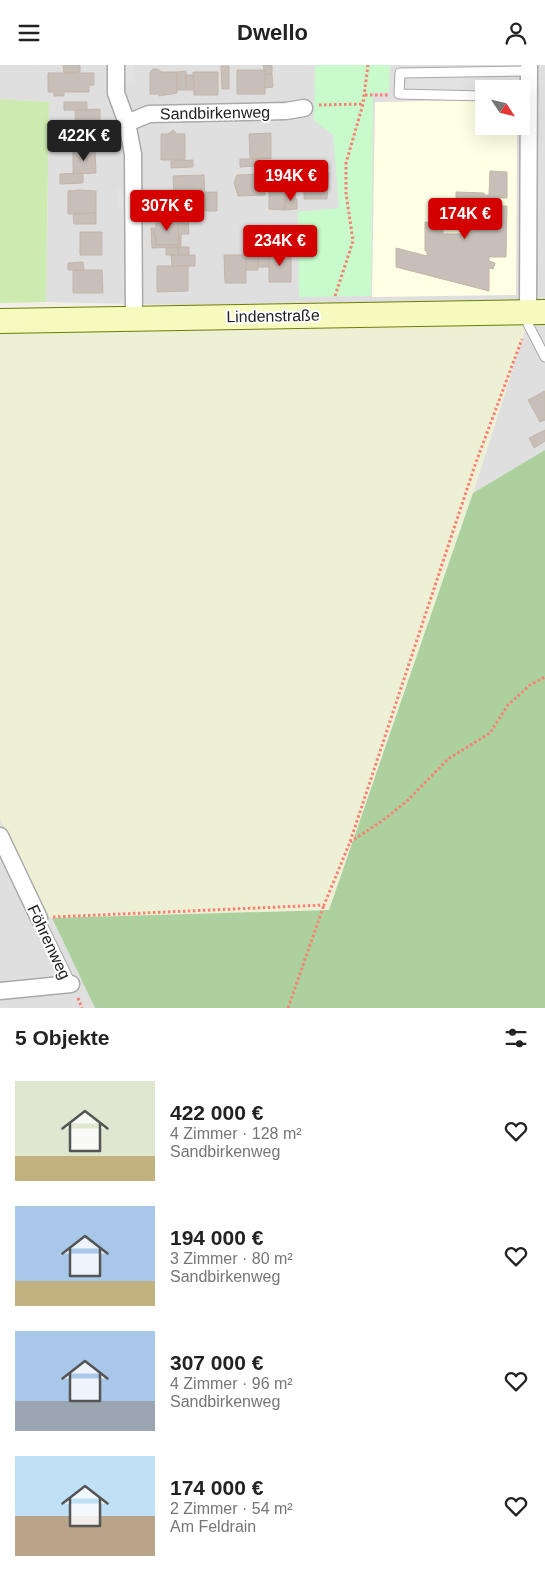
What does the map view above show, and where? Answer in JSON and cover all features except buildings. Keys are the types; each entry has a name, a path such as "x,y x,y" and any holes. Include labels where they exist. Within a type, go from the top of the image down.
{"street":[{"path":"116,65 116,93 127,123 133,153 134,318"},
{"name":"Sandbirkenweg","path":"127,123 149,114 286,111 304,108"},
{"path":"527,135 534,316"},
{"name":"Lindenstraße","path":"0,321 134,318 534,316"},
{"name":"Föhrenweg","path":"0,836 38,918"},
{"name":"Föhrenweg","path":"0,991 71,984"}],"lane":[{"path":"475,96 399,94 400,73 529,68"},
{"path":"534,316 545,357"},
{"name":"Föhrenweg","path":"38,918 71,984"}],"path":[{"path":"333,302 353,241 346,193 346,163 365,95 368,65"},
{"path":"365,95 399,94"},
{"path":"304,108 363,103"},
{"path":"288,1008 324,905 350,842 469,484 534,316"},
{"path":"350,842 382,821 407,801 448,759 490,733 508,705 530,685 545,677"},
{"path":"38,918 324,905"}],"shaded area":[{"path":"0,65 545,65 545,450 473,493 528,321 527,313 46,302 49,102 0,99"},
{"path":"121,65 135,65 135,83 121,84"},
{"path":"409,79 510,80 475,80 475,92 408,91"},
{"path":"475,100 475,135 517,135 516,295 372,297 375,102"},
{"path":"117,189 128,189 128,208 117,208"},
{"path":"528,321 473,493 329,910 52,918 45,914 0,818 0,328"},
{"path":"0,818 45,914 52,918 95,1008 0,1008"}],"green space":[{"path":"315,65 390,65 389,92 373,92 371,296 299,297 298,212 339,208 333,135 314,120"},
{"path":"0,99 49,102 46,302 0,303"},
{"path":"545,450 545,1008 95,1008 52,918 329,910 473,493"}]}
